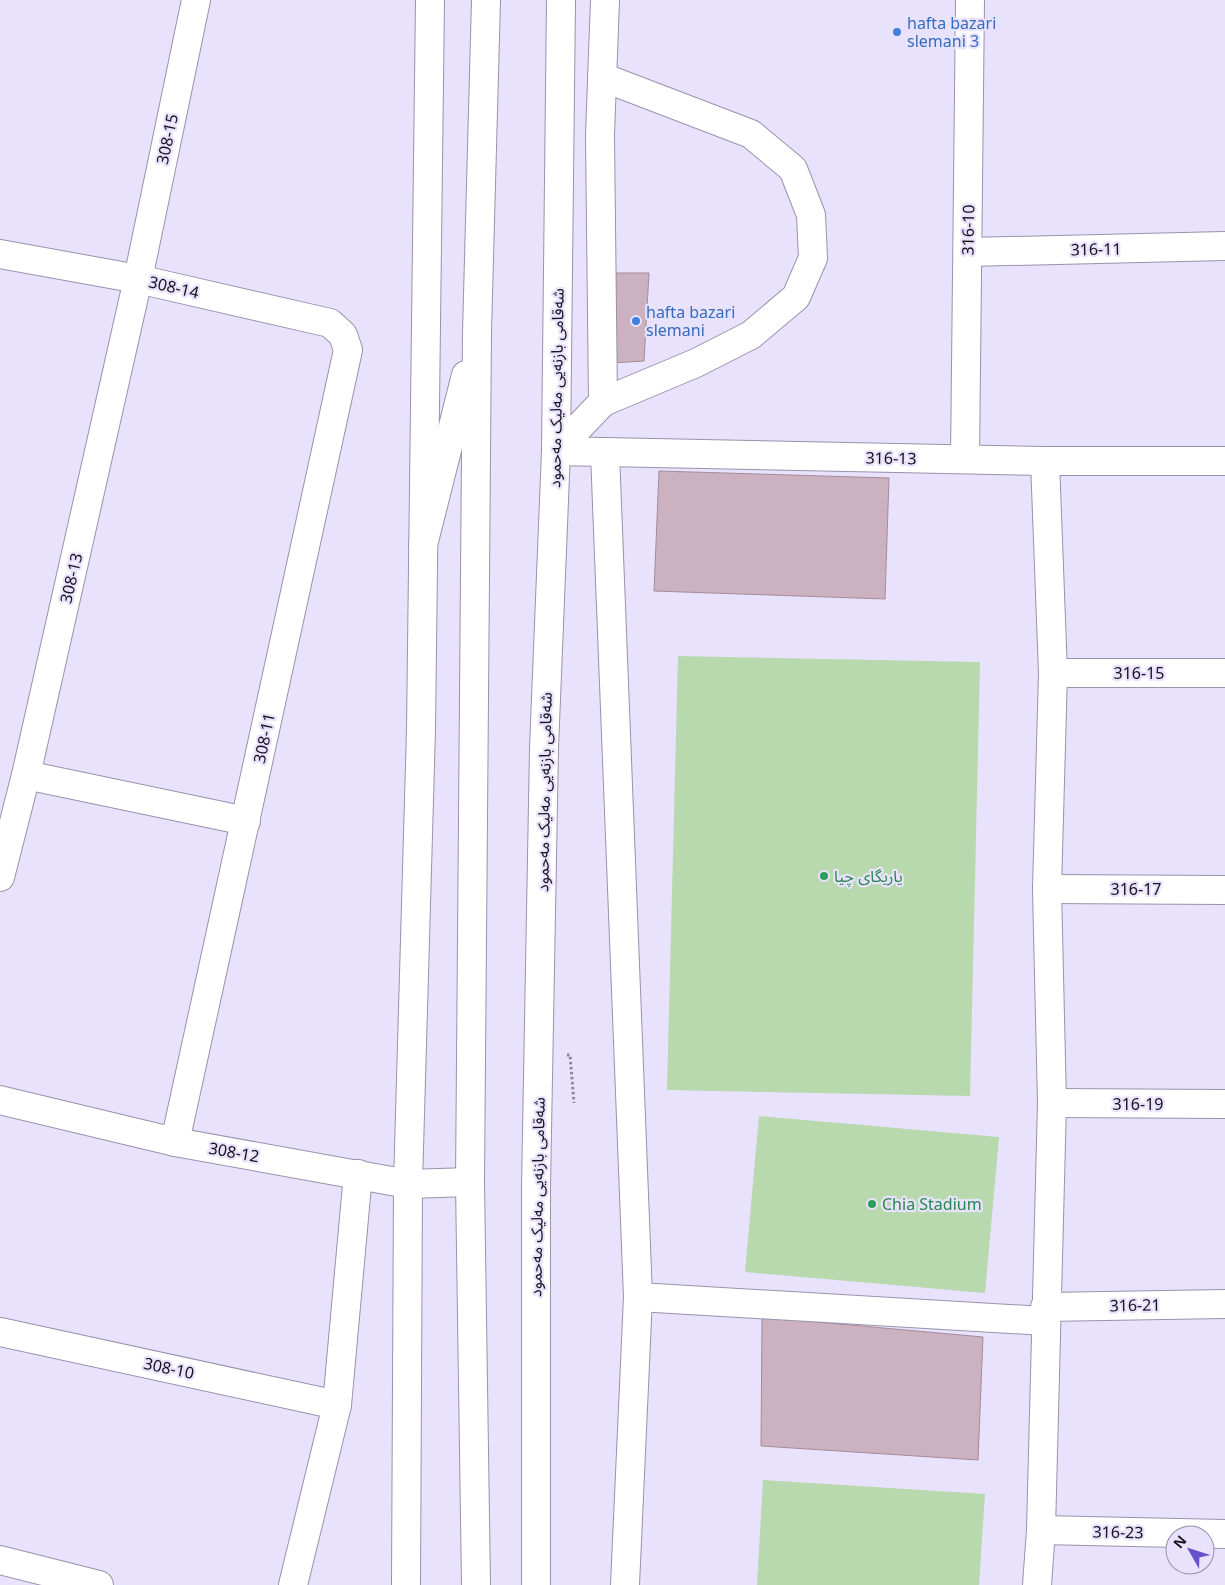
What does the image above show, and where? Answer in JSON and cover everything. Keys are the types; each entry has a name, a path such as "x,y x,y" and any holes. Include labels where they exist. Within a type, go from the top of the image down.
{"main road":[{"name":"308-15","path":"138,279 196,0"},
{"path":"406,1585 408,1184 421,730 430,0"},
{"path":"478,0 485,32"},
{"path":"476,1585 470,1182 477,332 486,0"},
{"path":"603,402 600,135 605,0"},
{"name":"316-10","path":"965,459 970,0"},
{"name":"شەقامی بازنەیی مەلیک مەحمود","path":"536,1585 536,1178 544,748 556,451 563,8"},
{"path":"556,451 603,402 696,363 751,335 796,297 813,258 811,215 793,169 752,134 602,77"},
{"name":"316-11","path":"968,252 1225,246"},
{"name":"308-14","path":"0,254 138,279 330,323 343,334"},
{"name":"308-13","path":"0,877 26,774 138,279"},
{"path":"423,545 477,332"},
{"name":"308-11","path":"175,1142 348,350 343,334"},
{"name":"316-13","path":"556,451 1046,461 1225,462"},
{"path":"605,453 638,1297 625,1585"},
{"path":"1037,1585 1052,1103 1047,889 1053,673 1046,461"},
{"name":"316-15","path":"1053,673 1225,673"},
{"path":"26,774 246,821"},
{"name":"316-17","path":"1047,889 1225,890"},
{"name":"308-12","path":"0,1100 175,1142 408,1184 470,1182"},
{"name":"316-19","path":"1052,1103 1225,1104"},
{"path":"293,1585 338,1405 358,1174"},
{"name":"316-21","path":"638,1297 1045,1314 1225,1304"},
{"name":"308-10","path":"0,1332 338,1405"},
{"name":"316-23","path":"1040,1530 1225,1534"},
{"path":"0,1560 99,1585"}],"path":[{"path":"570,1055 574,1103"}],"green space":[{"name":"یاریگای چیا","path":"678,656 980,662 970,1096 667,1090"},
{"name":"Chia Stadium","path":"759,1116 999,1137 985,1293 745,1272"},
{"path":"763,1480 985,1494 979,1585 757,1585"}],"building":[{"path":"616,273 649,273 644,361 611,363"},
{"path":"659,471 889,478 885,599 654,591"},
{"path":"762,1317 983,1337 978,1460 761,1446"}],"place":[{"name":"hafta bazari slemani 3","path":"897,32"},
{"name":"hafta bazari slemani","path":"636,321"},
{"name":"یاریگای چیا","path":"824,876"},
{"name":"Chia Stadium","path":"872,1204"}]}
